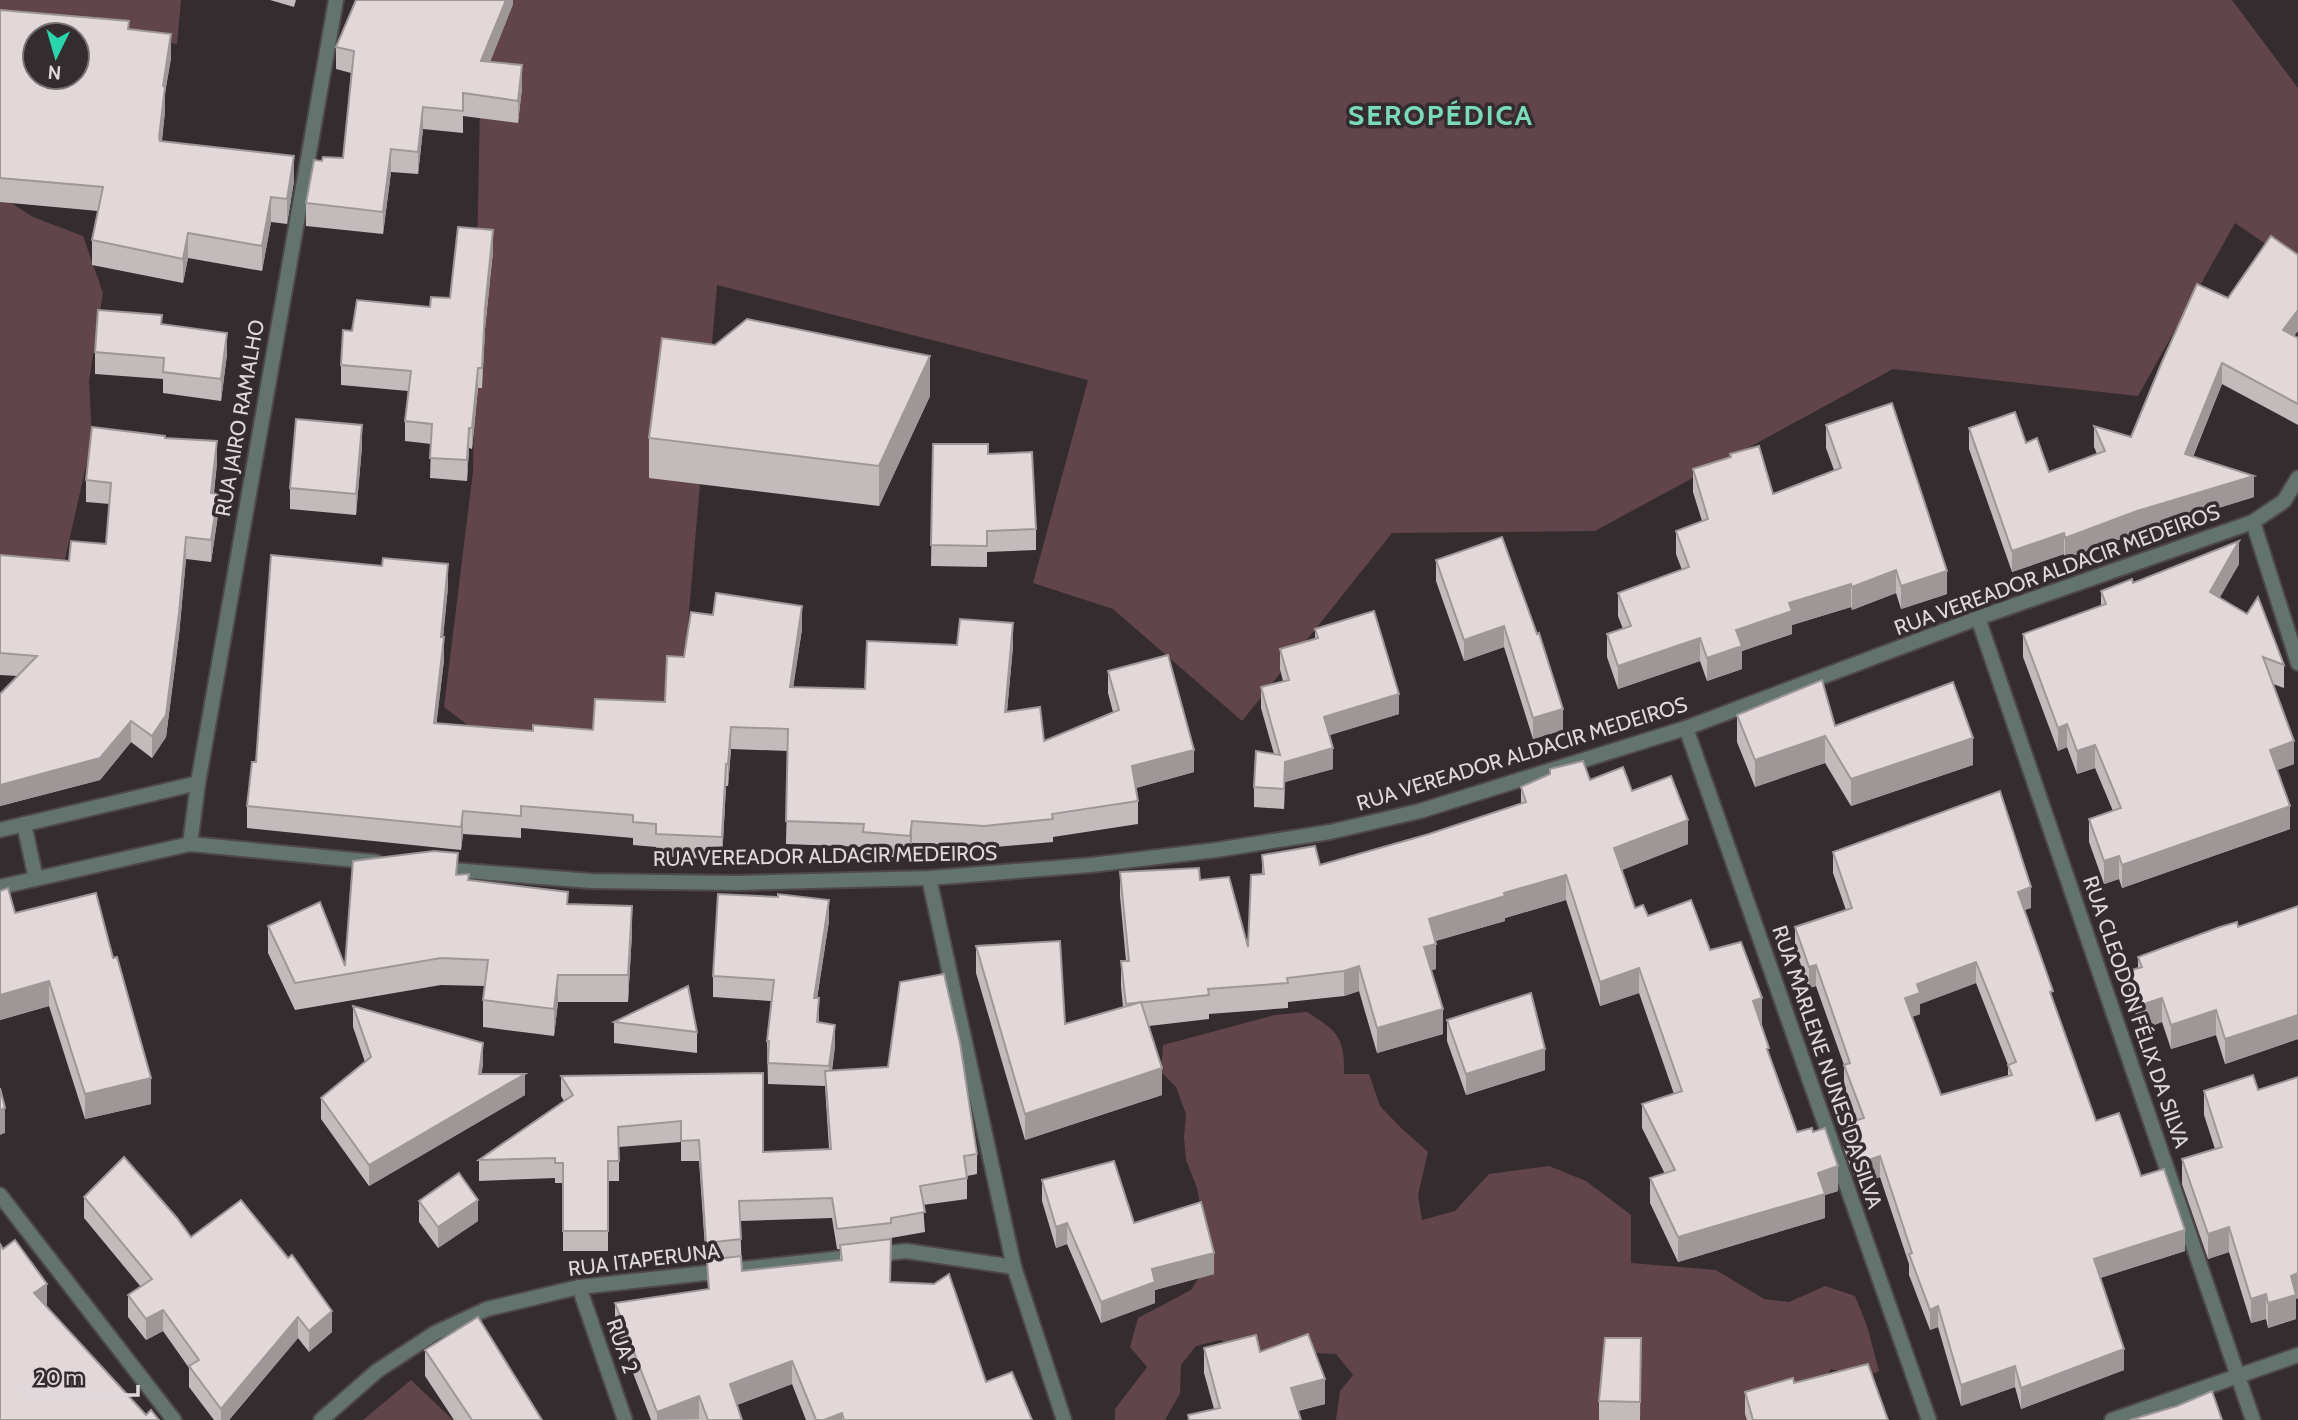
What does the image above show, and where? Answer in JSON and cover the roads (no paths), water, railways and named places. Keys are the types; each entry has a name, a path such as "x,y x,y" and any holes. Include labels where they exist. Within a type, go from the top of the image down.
{"street":[{"name":"RUA JAIRO RAMALHO","path":"190,844 198,783 336,0"},
{"name":"RUA VEREADOR ALDACIR MEDEIROS","path":"432,868 591,881 737,883 929,878 1091,865 1330,832 1420,811 1686,728 1978,618 2253,522 2284,501 2298,478"},
{"path":"2253,522 2298,663"},
{"name":"RUA CLEODON FÉLIX DA SILVA","path":"1978,618 2253,1420"},
{"name":"RUA MARLENE NUNES DA SILVA","path":"1686,728 1929,1420"},
{"path":"0,830 198,783"},
{"path":"24,824 36,878"},
{"path":"0,887 190,844 392,864"},
{"path":"929,878 1014,1267 1064,1420"},
{"path":"0,1195 174,1420"},
{"name":"RUA ITAPERUNA","path":"321,1420 377,1371 436,1333 486,1309 579,1287 906,1251 1014,1267"},
{"name":"RUA 2","path":"579,1287 625,1420"},
{"path":"2112,1420 2298,1355"}],"district":[{"name":"SEROPÉDICA","path":"1441,115"}]}
